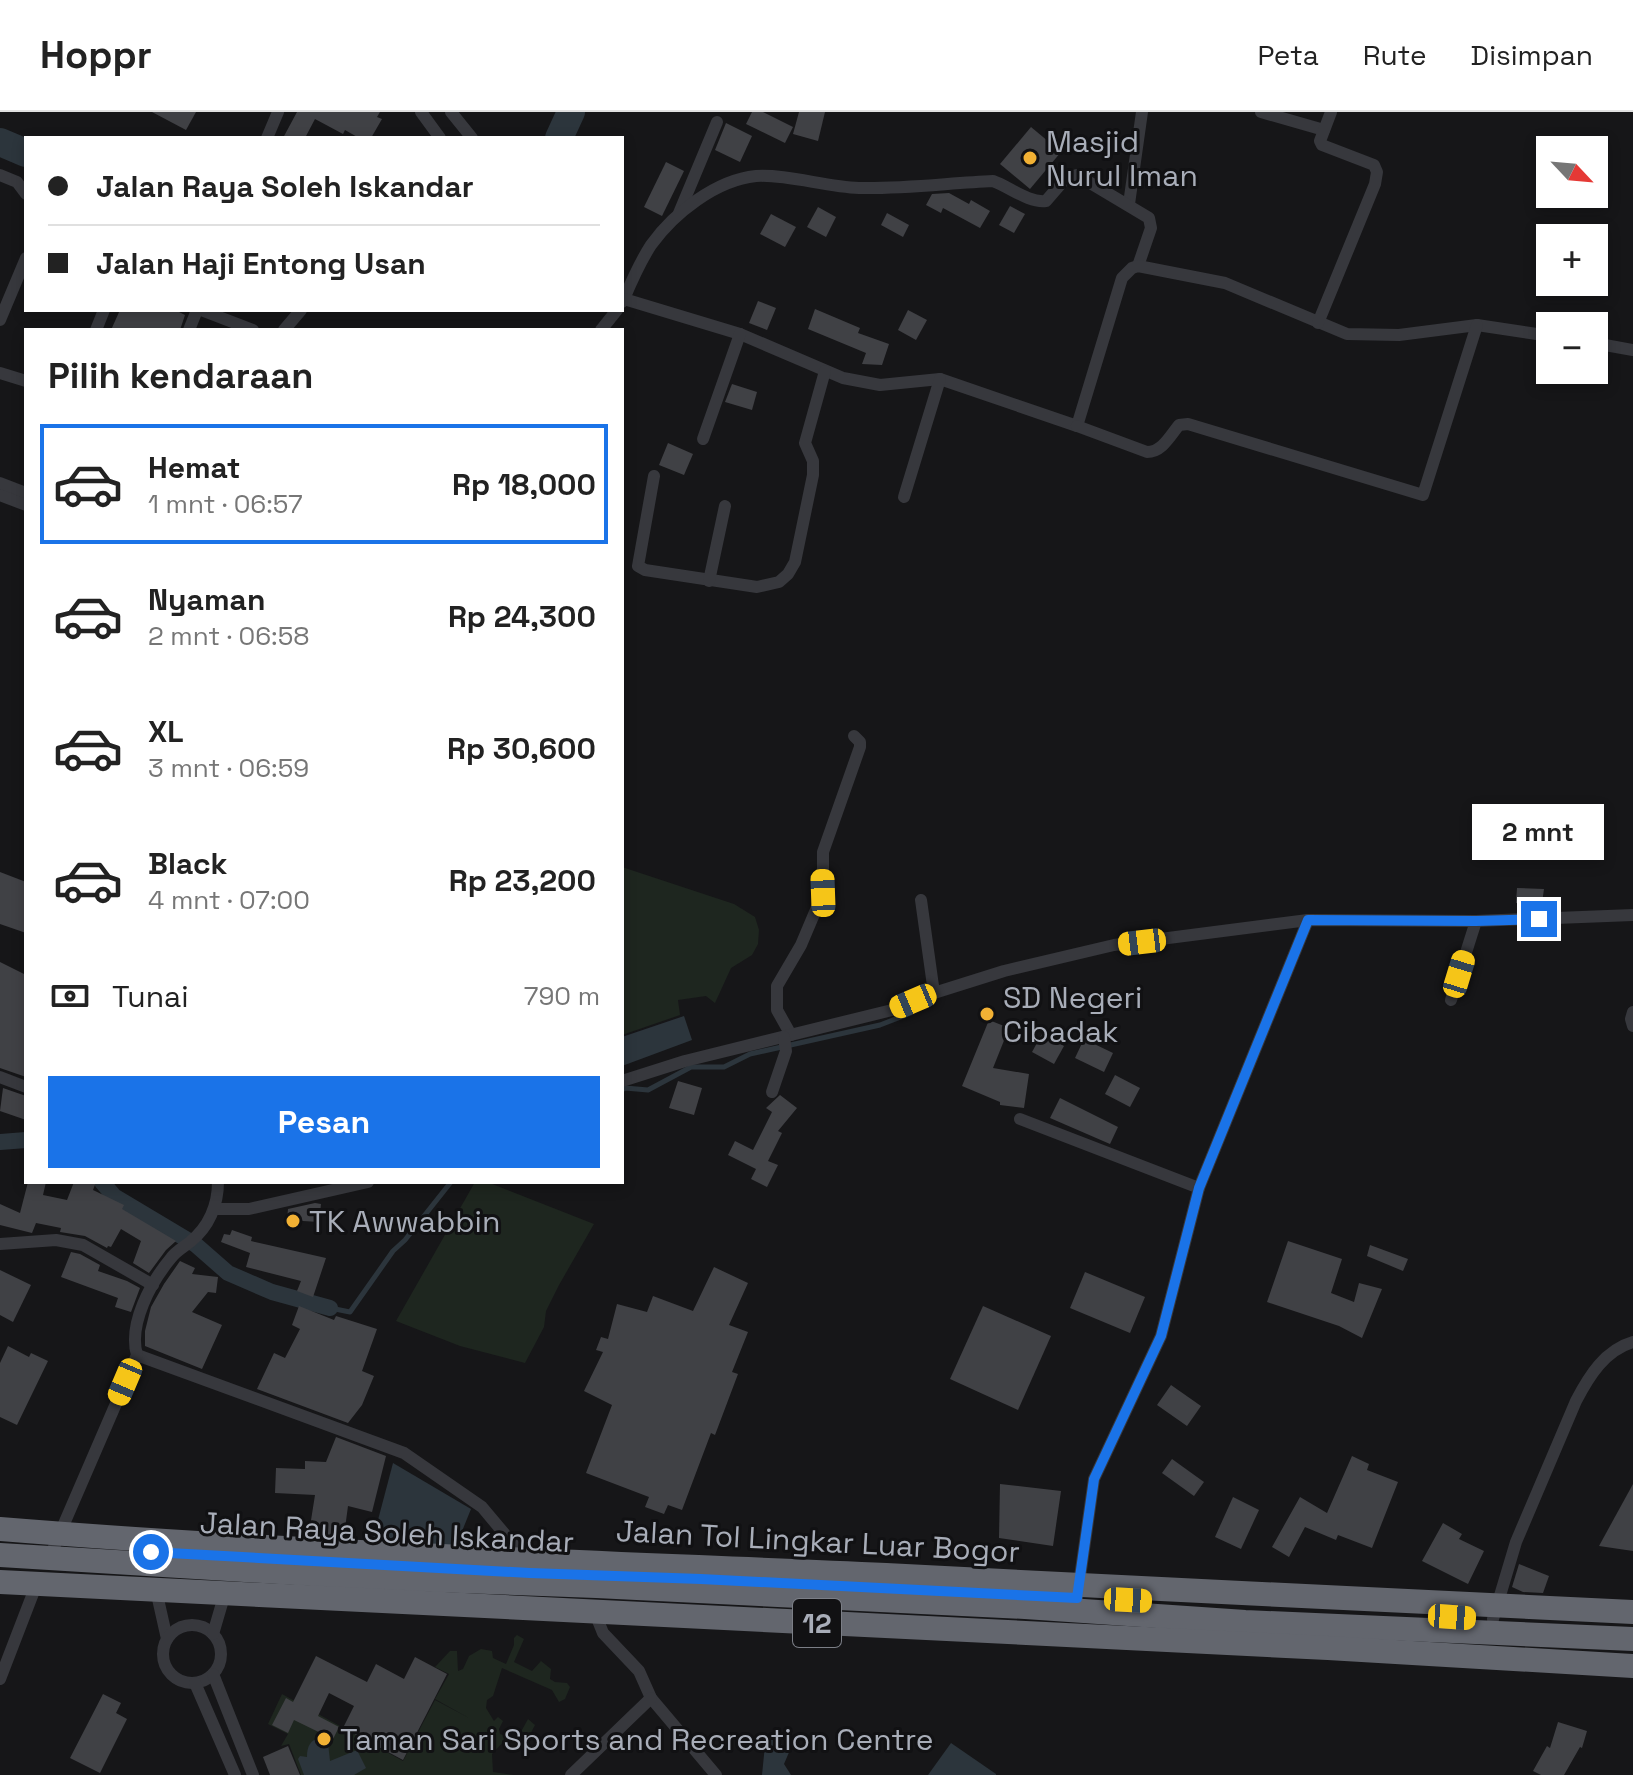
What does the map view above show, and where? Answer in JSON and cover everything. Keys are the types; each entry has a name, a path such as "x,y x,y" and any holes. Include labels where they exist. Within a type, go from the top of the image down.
{"highway":[{"name":"Jalan Tol Lingkar Luar Bogor","path":"0,1529 329,1551 1633,1612"},
{"name":"Jalan Raya Soleh Iskandar","path":"0,1544 530,1573 1633,1624"},
{"name":"Jalan Tol Lingkar Luar Bogor","path":"0,1555 377,1578 596,1586 1025,1607 1245,1622 1633,1639"},
{"name":"12","path":"0,1582 1633,1666"}],"street":[{"path":"268,136 278,112"},
{"path":"421,112 439,136"},
{"path":"451,112 470,136"},
{"path":"1129,204 1142,112"},
{"path":"1261,112 1324,130"},
{"path":"1318,323 1375,184 1377,172 1374,165 1325,148 1320,141 1331,112"},
{"path":"677,216 717,122"},
{"path":"0,175 17,182 24,191"},
{"path":"624,298 653,242 677,216 729,183 756,176 862,188 993,181 1035,202 1041,202 1050,198 1065,179 1077,175 1129,204 1151,222 1138,266"},
{"path":"0,320 24,263"},
{"path":"1077,426 1122,278 1138,266 1225,283 1347,334 1373,336 1477,325 1536,334"},
{"path":"624,305 740,334 853,380 880,385 940,379 1147,452 1161,448 1179,425 1188,424 1423,495 1477,325"},
{"path":"204,312 248,328"},
{"path":"286,328 300,312"},
{"path":"603,328 615,312"},
{"path":"703,439 740,334"},
{"path":"1608,346 1633,350"},
{"path":"654,476 638,566 645,570 757,587 779,582 795,562 814,469 805,443 825,371"},
{"path":"0,373 24,380"},
{"path":"904,497 940,379"},
{"path":"0,483 24,492"},
{"path":"0,495 24,504"},
{"path":"709,581 725,506"},
{"path":"772,1092 786,1041 777,1010 777,986 801,945 823,893 823,852 860,747 854,736"},
{"path":"921,900 934,993"},
{"path":"624,1080 685,1061 786,1041 892,1010 1004,971 1114,945 1308,920 1476,921 1633,915"},
{"path":"1077,1598 1094,1479 1161,1336 1199,1188 1308,920"},
{"path":"1451,1000 1476,921"},
{"path":"1633,1012 1633,1026"},
{"path":"0,1077 24,1086"},
{"path":"1020,1119 1199,1188"},
{"path":"54,1547 137,1355 134,1329 153,1285 172,1256 200,1234 214,1209 218,1184"},
{"path":"214,1209 249,1209 359,1184"},
{"path":"0,1244 70,1242 98,1253 153,1285"},
{"path":"1493,1619 1516,1542 1576,1401 1611,1352 1633,1342"},
{"path":"137,1355 404,1453 482,1507 513,1544 530,1573"},
{"path":"0,1679 37,1583"},
{"path":"156,1590 167,1639 163,1658 167,1670 177,1679 195,1683 213,1674 221,1658 218,1641 207,1629 191,1625 176,1629 167,1639"},
{"path":"213,1634 225,1593"},
{"path":"595,1613 603,1633 639,1671 651,1698 716,1775"},
{"path":"213,1674 253,1775"},
{"path":"195,1683 235,1775"},
{"path":"571,1775 651,1698"}],"shaded area":[{"path":"624,868 734,904 755,917 759,930 758,944 752,955 731,968 715,1003 706,996 678,1000 680,1015 624,1034"},
{"path":"684,1016 692,1040 624,1065 624,1036"},
{"path":"474,1184 492,1184 594,1224 546,1311 544,1327 525,1363 460,1346 396,1321"},
{"path":"393,1463 471,1509 456,1546 373,1539"},
{"name":"Taman Sari Sports and Recreation Centre","path":"517,1635 524,1639 514,1662 532,1671 541,1661 551,1669 550,1679 567,1683 570,1687 565,1699 559,1702 552,1690 502,1668 486,1708 494,1721 498,1717 503,1721 500,1734 517,1739 528,1719 535,1725 523,1748 505,1740 492,1754 493,1772 514,1775 301,1775 289,1744 281,1746 288,1734 268,1724 282,1694 403,1761 435,1700 469,1718 435,1699 449,1674 435,1667 450,1651 457,1651 458,1671 463,1669 469,1656 481,1649 492,1651 493,1658 506,1664"},
{"path":"766,1735 790,1750 784,1764 791,1775 762,1775"},
{"path":"321,1738 328,1743 330,1761 357,1750 366,1768 354,1775 304,1775 298,1759 300,1756 307,1757 310,1744"},
{"path":"951,1743 996,1774 996,1775 928,1775"}],"building":[{"path":"152,112 196,112 186,130"},
{"path":"297,112 380,112 377,117 382,119 372,136 356,136 345,130 343,134 315,119 306,136 284,136"},
{"path":"752,112 763,112 793,127 785,143 746,124"},
{"path":"799,112 825,112 818,141 793,134"},
{"path":"726,123 752,136 740,162 715,150"},
{"name":"Masjid Nurul Iman","path":"1031,127 1061,152 1030,189 1000,164"},
{"path":"666,162 684,171 662,216 644,207"},
{"path":"949,193 969,204 971,200 990,211 980,228 943,208 941,213 926,205 932,194"},
{"path":"1010,206 1025,214 1014,233 999,225"},
{"path":"818,207 836,217 826,237 807,227"},
{"path":"887,213 909,225 903,237 881,225"},
{"path":"771,214 796,227 785,247 760,234"},
{"path":"758,301 776,308 767,330 749,323"},
{"path":"815,309 860,328 858,333 889,344 882,365 862,364 866,353 808,329"},
{"path":"908,310 927,320 916,340 898,330"},
{"path":"119,312 179,312 185,315 181,328 112,328"},
{"path":"732,384 757,392 752,410 725,402"},
{"path":"668,443 693,454 684,475 659,465"},
{"path":"0,872 24,881 24,932 0,924"},
{"path":"1517,888 1544,889 1542,903 1516,903"},
{"path":"0,962 24,974 24,1076 0,1068"},
{"path":"989,1020 1009,1028 993,1068 1029,1074 1024,1108 1000,1105 1000,1102 962,1086"},
{"path":"1042,1034 1064,1046 1054,1064 1032,1052"},
{"path":"1084,1039 1113,1053 1104,1072 1075,1058"},
{"path":"1115,1075 1140,1088 1130,1107 1105,1094"},
{"path":"678,1081 702,1088 694,1115 669,1108"},
{"path":"3,1088 24,1095 24,1119 0,1111"},
{"path":"780,1095 797,1108 778,1131 782,1133 768,1161 778,1165 767,1187 751,1179 756,1169 728,1155 735,1141 753,1150 772,1112 766,1108"},
{"path":"1060,1098 1118,1127 1110,1144 1050,1118"},
{"path":"27,1184 46,1184 43,1195 67,1200 73,1184 95,1184 93,1190 124,1205 122,1209 176,1241 149,1273 133,1263 141,1241 121,1229 111,1247 107,1248 85,1236 60,1232 61,1228 36,1223 32,1233 0,1225 0,1204 20,1213"},
{"path":"321,1204 319,1222 287,1220 288,1209"},
{"path":"232,1230 252,1237 251,1241 326,1258 313,1297 297,1291 301,1281 246,1267 250,1253 221,1242 224,1234 230,1235"},
{"path":"1288,1241 1342,1259 1331,1293 1354,1302 1359,1283 1382,1289 1362,1338 1339,1326 1267,1302"},
{"path":"1370,1245 1408,1259 1403,1271 1367,1256"},
{"path":"71,1252 100,1265 98,1271 140,1288 131,1312 115,1307 118,1298 61,1277"},
{"path":"180,1261 195,1268 192,1274 218,1277 216,1293 208,1292 192,1312 222,1325 202,1369 145,1346 151,1307"},
{"path":"714,1267 748,1283 729,1325 748,1332 732,1372 738,1374 715,1435 711,1433 682,1510 668,1505 664,1514 645,1507 649,1497 586,1473 612,1405 584,1391 603,1352 596,1350 601,1337 608,1339 617,1304 647,1312 653,1296 693,1311"},
{"path":"0,1270 31,1285 13,1322 0,1315"},
{"path":"1085,1272 1145,1297 1130,1333 1070,1308"},
{"path":"299,1306 334,1320 336,1316 377,1329 362,1371 374,1376 362,1405 348,1423 257,1389 274,1353 285,1358 300,1329 292,1325"},
{"path":"983,1306 1051,1336 1018,1410 950,1379"},
{"path":"8,1346 29,1357 31,1353 48,1361 17,1425 0,1417 0,1363"},
{"path":"1171,1385 1201,1406 1187,1426 1157,1405"},
{"path":"336,1437 386,1456 372,1512 348,1506 344,1536 309,1533 315,1495 275,1493 276,1468 305,1469 305,1461 326,1462"},
{"path":"1352,1456 1369,1464 1367,1470 1398,1482 1372,1548 1338,1535 1336,1540 1305,1527 1289,1557 1272,1547 1300,1497 1327,1513"},
{"path":"1172,1459 1204,1482 1194,1496 1162,1473"},
{"path":"1000,1484 1061,1491 1053,1546 999,1538"},
{"path":"1633,1484 1633,1551 1599,1546"},
{"path":"1233,1497 1259,1510 1241,1549 1215,1537"},
{"path":"1443,1523 1462,1534 1459,1539 1484,1551 1468,1584 1422,1561"},
{"path":"1519,1564 1549,1576 1543,1593 1523,1592 1512,1587"},
{"path":"316,1656 367,1682 376,1664 404,1679 415,1657 447,1674 403,1760 343,1728 354,1706 329,1693 318,1716 339,1727 333,1739 294,1720 288,1733 272,1725 286,1698 293,1702"},
{"path":"103,1694 121,1703 116,1713 127,1719 100,1773 70,1758"},
{"path":"1558,1722 1587,1731 1582,1748 1564,1775 1541,1775 1533,1771 1547,1746 1550,1748"},
{"path":"288,1746 300,1775 270,1775 263,1757"}],"waterway":[{"path":"560,136 571,112"},
{"path":"0,142 24,152"},
{"path":"624,1089 648,1090 691,1067 724,1067 750,1054 880,1025 911,1013"},
{"path":"0,1142 24,1140"},
{"path":"104,1184 114,1196 196,1245 228,1273 272,1292 330,1308"},
{"path":"330,1308 350,1312 393,1251 449,1184"}],"place":[{"name":"Masjid Nurul Iman","path":"1030,158"},
{"name":"SD Negeri Cibadak","path":"987,1014"},
{"name":"TK Awwabbin","path":"293,1221"},
{"name":"Taman Sari Sports and Recreation Centre","path":"324,1739"}],"route":[{"path":"151,1552 1077,1598 1094,1479 1161,1336 1199,1188 1308,920 1539,919"}]}
